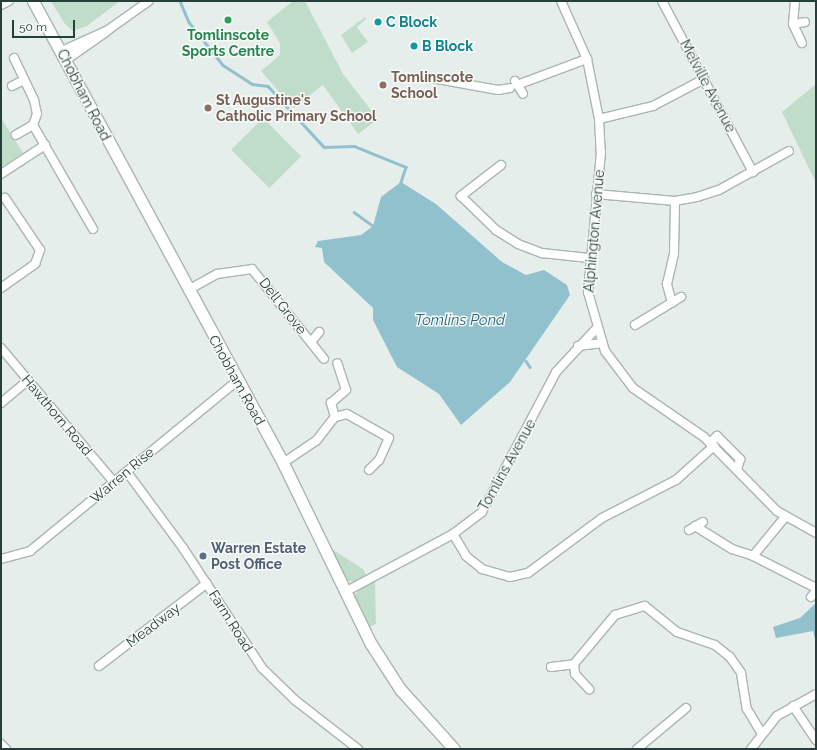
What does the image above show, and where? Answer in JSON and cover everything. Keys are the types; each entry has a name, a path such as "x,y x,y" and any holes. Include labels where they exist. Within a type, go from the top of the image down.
{"main road":[{"name":"Chobham Road","path":"33,1 283,464 345,592 386,670 454,749"}],"street":[{"path":"1,5 9,1"},
{"path":"64,56 108,30 149,1"},
{"name":"Alphington Avenue","path":"561,1 588,60 599,119 596,194 589,258 588,292 596,329 601,343 633,388 712,445 785,517 816,533"},
{"name":"Melville Avenue","path":"662,1 753,172"},
{"path":"796,1 793,24 802,43"},
{"path":"793,24 804,22"},
{"path":"14,58 36,108 33,125 93,229"},
{"path":"432,78 484,88 514,84 588,60"},
{"path":"599,119 653,106 704,79"},
{"path":"12,86 24,80"},
{"path":"514,84 523,94"},
{"path":"16,135 33,125"},
{"path":"1,174 45,145"},
{"path":"596,194 675,201 714,192 789,151"},
{"path":"501,165 461,196 496,230 518,244 542,252 589,258"},
{"path":"1,288 36,264 40,250 4,198"},
{"path":"672,303 667,284 674,254 675,201"},
{"name":"Dell Grove","path":"188,290 223,272 252,268 324,359"},
{"path":"635,325 681,297"},
{"name":"Tomlins Avenue","path":"345,592 453,534 482,512 513,460 550,382 578,346 596,329"},
{"name":"Dell Grove","path":"311,342 319,332"},
{"path":"578,346 601,343"},
{"name":"Hawthorn Road","path":"1,348 114,482"},
{"path":"335,417 331,403 346,390 337,363"},
{"path":"1,403 28,380"},
{"name":"Warren Rise","path":"1,559 30,552 238,380"},
{"path":"283,464 316,441 335,417 347,414 386,433 389,438 386,447 369,470"},
{"path":"453,534 466,556 482,569 510,577 528,573 602,518 676,480 712,445 717,436 740,459 736,470"},
{"name":"Farm Road","path":"127,472 207,583 269,677 358,749"},
{"path":"753,556 785,517"},
{"path":"704,522 692,528 732,549 753,556 816,588"},
{"name":"Meadway","path":"99,666 207,583"},
{"path":"551,667 574,664 615,614 645,606 677,632 715,645 730,656 741,674 747,709 761,732"},
{"path":"574,664 575,674 589,689"},
{"path":"751,749 761,732 793,706 816,694"},
{"path":"793,706 816,740"},
{"path":"637,749 686,708"},
{"path":"1,744 6,749"}],"green space":[{"path":"51,1 120,1 87,26 73,31 65,24"},
{"path":"293,1 305,1 343,74 378,119 358,134 323,85 293,108 261,71 280,55 280,43 267,22"},
{"path":"365,17 366,19 357,27 368,42 352,53 341,35"},
{"path":"816,84 816,183 782,112"},
{"path":"1,118 23,153 1,167"},
{"path":"263,118 301,156 269,188 231,150"},
{"path":"330,548 363,569 367,577 355,582 345,580"},
{"path":"375,581 376,624 367,628 354,596 360,589"}],"water":[{"name":"Tomlins Pond","path":"401,182 436,204 502,262 526,275 544,270 567,285 570,295 510,382 461,425 439,394 397,367 373,320 373,308 324,262 322,248 315,247 318,241 361,235 373,226 381,197"},
{"path":"816,603 816,643 813,631 776,638 773,627 800,618"}],"waterway":[{"path":"180,1 189,22 223,65 252,84 268,86 324,147 354,146 406,167 401,182"},
{"path":"354,212 373,226"},
{"path":"526,361 530,367"}],"place":[{"name":"Tomlinscote Sports Centre","path":"228,20"},
{"name":"C Block","path":"378,22"},
{"name":"B Block","path":"414,46"},
{"name":"Tomlinscote School","path":"383,85"},
{"name":"St Augustine's Catholic Primary School","path":"208,108"},
{"name":"Warren Estate Post Office","path":"203,556"}]}
